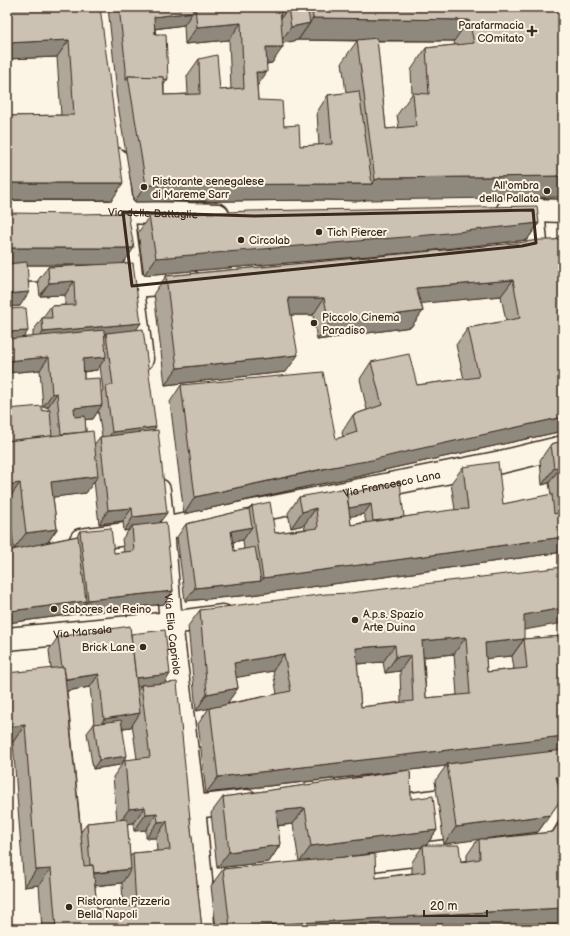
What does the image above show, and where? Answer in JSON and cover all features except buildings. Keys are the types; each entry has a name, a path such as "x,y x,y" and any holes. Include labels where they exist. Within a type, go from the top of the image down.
{"street":[{"path":"114,141 123,212 119,273 128,340 144,378"},
{"path":"490,249 536,243 533,210"},
{"path":"486,211 563,211"},
{"name":"Via delle Battaglie","path":"7,212 123,212 239,216"},
{"path":"7,270 119,273 210,280"},
{"name":"Via Francesco Lana","path":"61,544 163,529 501,462 563,447"},
{"name":"Via Elia Capriolo","path":"157,470 171,623 194,807 209,880 204,929"},
{"name":"Via Marsala","path":"7,639 171,623 242,614"},
{"path":"359,787 485,771"},
{"path":"194,807 265,798"},
{"path":"327,865 541,840 563,808"}],"highlighted area":[{"path":"533,210 536,243 522,246 132,286 123,212 254,216"}],"place":[{"name":"Parafarmacia COmitato","path":"532,31"},
{"name":"Ristorante senegalese di Mareme Sarr","path":"144,187"},
{"name":"All'ombra della Pallata","path":"547,191"},
{"name":"Tich Piercer","path":"319,232"},
{"name":"Circolab","path":"241,240"},
{"name":"Piccolo Cinema Paradiso","path":"314,323"},
{"name":"Sabores de Reino","path":"54,609"},
{"name":"A.p.s. Spazio Arte Duina","path":"355,620"},
{"name":"Brick Lane","path":"143,647"},
{"name":"Ristorante Pizzeria Bella Napoli","path":"69,907"}]}
